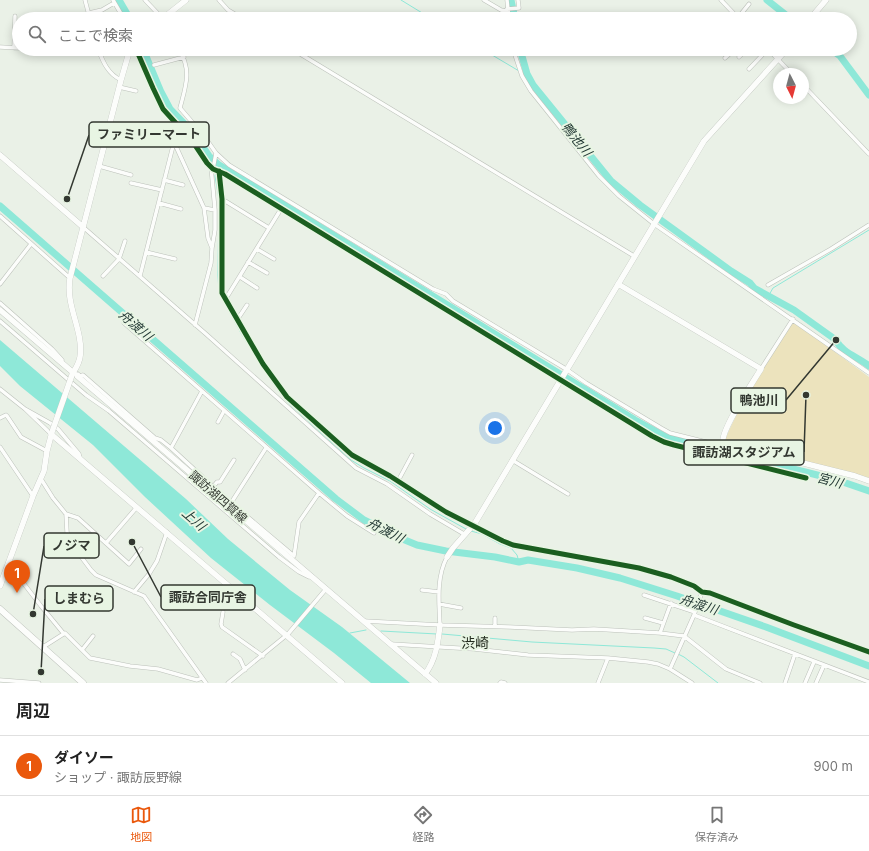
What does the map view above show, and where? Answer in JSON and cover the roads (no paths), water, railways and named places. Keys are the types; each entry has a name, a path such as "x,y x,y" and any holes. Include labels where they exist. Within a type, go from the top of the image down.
{"main road":[{"path":"0,609 83,683"}],"street":[{"path":"85,0 89,12"},
{"path":"145,0 156,12"},
{"path":"171,12 186,0"},
{"path":"220,0 231,12"},
{"path":"484,0 501,10 519,8 518,0"},
{"path":"506,10 507,0"},
{"path":"721,0 732,12"},
{"path":"816,12 826,0"},
{"path":"93,12 102,10 114,1 120,12"},
{"path":"743,12 748,4"},
{"path":"0,47 12,48"},
{"path":"101,56 106,68 114,77 121,80"},
{"path":"0,586 33,496 44,471 51,433 73,373 80,359 78,333 69,297 70,276 128,56"},
{"path":"139,56 163,109 186,133 213,168 219,172 664,442 806,478"},
{"path":"304,56 634,256"},
{"path":"515,56 522,76 542,107 614,191 654,223 869,373"},
{"path":"749,69 761,56"},
{"path":"774,56 786,68"},
{"path":"425,674 433,660 437,646 440,625 439,592 442,567 453,548 472,526 704,141 781,56"},
{"path":"154,65 184,57 188,76 180,108 204,136 216,155 229,165 433,289 446,294 454,301 660,428 718,445 723,443 743,450 855,476 869,481"},
{"path":"119,87 136,91"},
{"path":"809,91 869,154"},
{"path":"109,126 174,142"},
{"path":"140,276 174,142 186,133"},
{"path":"174,142 204,208 208,238 212,248"},
{"path":"0,154 356,468 387,484 430,514 464,534"},
{"path":"195,325 211,263 215,230 213,168 216,155"},
{"path":"99,166 130,175"},
{"path":"219,172 222,199 221,283 222,293 225,300 263,364 287,397 352,455 472,526 513,545 639,568 671,577 694,586 701,593 710,593 869,652"},
{"path":"164,180 184,185"},
{"path":"131,183 162,190"},
{"path":"222,199 269,228"},
{"path":"158,203 181,209"},
{"path":"204,208 215,210"},
{"path":"225,300 281,209"},
{"path":"0,216 70,276"},
{"path":"768,285 831,249 869,224"},
{"path":"103,276 119,259 125,241"},
{"path":"0,284 31,244"},
{"path":"257,249 274,259"},
{"path":"146,252 175,260"},
{"path":"248,262 266,273"},
{"path":"240,277 258,288"},
{"path":"618,284 761,369"},
{"path":"0,303 52,349 65,366"},
{"path":"237,320 247,305"},
{"name":"諏訪湖四賀線","path":"0,310 325,590 363,620 436,683"},
{"path":"723,443 722,439 729,423 793,319"},
{"path":"0,321 279,557 299,572 312,578"},
{"path":"124,323 319,493 347,516 374,532"},
{"path":"73,373 80,376 82,375 156,438 171,448 294,556 299,522 319,493"},
{"path":"0,389 342,683"},
{"path":"171,448 202,391"},
{"path":"25,410 50,423 58,429 79,454 80,459"},
{"path":"218,422 224,411"},
{"path":"0,418 6,415 21,437 47,451"},
{"path":"0,447 33,496"},
{"path":"232,503 266,448"},
{"path":"740,462 743,450"},
{"path":"398,481 412,455"},
{"path":"213,486 217,482 220,482 234,460"},
{"path":"512,460 568,494"},
{"path":"41,479 53,498 66,514 78,518 128,564 142,549"},
{"path":"106,543 137,507"},
{"path":"66,514 68,536 73,546 91,570 96,575 134,592 147,600 206,683"},
{"path":"134,592 150,574 157,561 167,532"},
{"path":"8,564 64,634 65,633 90,658 130,666 158,669 197,680 202,678"},
{"path":"228,683 287,635 325,590"},
{"path":"422,590 439,592"},
{"path":"670,669 695,612 701,593"},
{"path":"644,595 695,612 814,662 869,682"},
{"path":"660,633 671,603"},
{"path":"440,604 461,608"},
{"path":"224,612 221,624 222,627 263,656"},
{"path":"495,618 495,626"},
{"path":"645,618 663,623"},
{"path":"363,620 440,625 572,630 594,629 684,636 726,669 760,683"},
{"path":"43,647 64,634"},
{"path":"82,650 93,636"},
{"path":"390,644 437,646 528,655 608,658 653,663 670,669 692,683"},
{"path":"251,654 255,650"},
{"path":"233,654 240,660 245,670"},
{"path":"785,683 795,654"},
{"path":"598,683 608,658"},
{"path":"805,683 814,662"},
{"path":"816,683 824,665"},
{"path":"0,680 39,683"},
{"path":"500,683 505,683"}],"water":[{"name":"上川","path":"0,340 186,499 228,539 290,590 342,627 410,683 371,683 211,558 145,497 93,445 20,386 0,366"}],"waterway":[{"name":"宮川","path":"119,0 126,12"},
{"path":"401,0 421,12"},
{"name":"鴨池川","path":"511,0 514,12"},
{"path":"767,0 782,12"},
{"name":"宮川","path":"146,56 170,109 195,135 209,156 219,165 635,420 666,437 837,480 869,491"},
{"path":"494,56 519,71"},
{"name":"鴨池川","path":"522,56 527,74 533,85 611,181 640,205 731,271 750,283 754,288 794,310 836,340 846,352 869,366"},
{"path":"840,56 869,95"},
{"name":"鴨池川","path":"522,73 527,74"},
{"name":"宮川","path":"217,170 219,165"},
{"path":"216,172 215,176 219,199 219,293 242,335 272,382 287,402 351,460 390,481 430,509 466,529"},
{"name":"舟渡川","path":"0,206 336,499 364,520 417,545 519,562 528,560 577,568 620,578 766,627 869,666"},
{"path":"769,295 773,288 869,230"},
{"path":"471,531 482,534 511,548 517,555 519,562"},
{"path":"350,633 366,630"},
{"path":"381,631 437,634"},
{"path":"442,634 532,642 654,648 666,649 675,653"},
{"path":"678,654 718,683"}],"place":[{"name":"ファミリーマート","path":"67,199"},
{"name":"鴨池川","path":"836,340"},
{"name":"諏訪湖スタジアム","path":"806,395"},
{"name":"諏訪合同庁舎","path":"132,542"},
{"name":"ダイソー","path":"17,593"},
{"name":"ノジマ","path":"33,614"},
{"name":"しまむら","path":"41,672"}],"district":[{"name":"渋崎","path":"475,643"}]}
